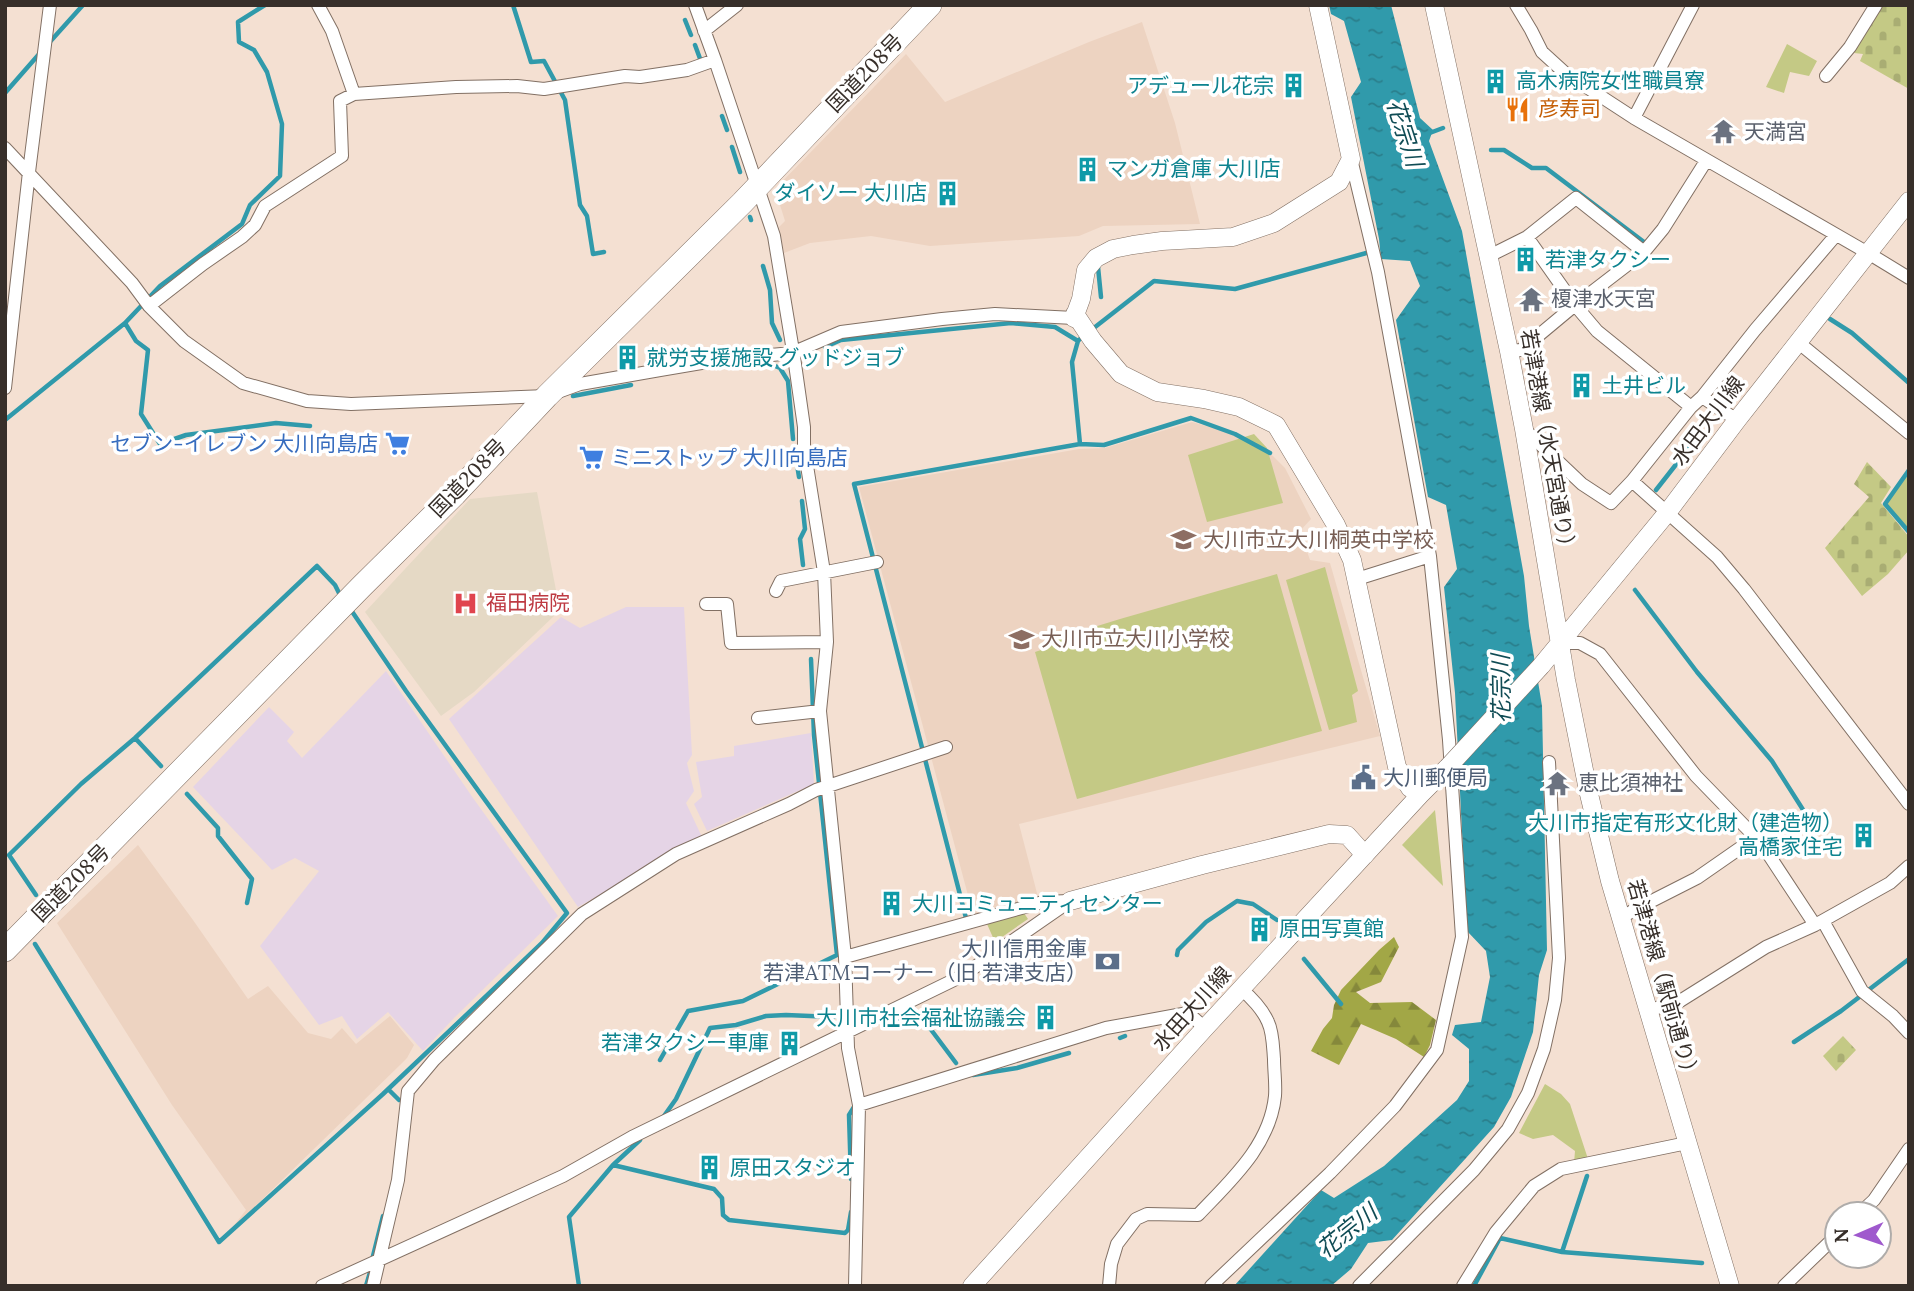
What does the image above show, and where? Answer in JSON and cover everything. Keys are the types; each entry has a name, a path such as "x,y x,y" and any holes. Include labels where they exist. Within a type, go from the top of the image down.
{"highway":[{"name":"国道208号","path":"5,950 455,494 547,396 757,188 930,5"}],"main road":[{"path":"1318,5 1350,159 1339,182 1274,223 1233,237 1163,241 1113,249 1096,258 1086,270 1075,316 1122,374 1157,392 1239,407 1276,425 1336,525 1352,560 1397,767 1410,788 1420,794"},
{"name":"若津港線（水天宮通り）","path":"1434,5 1509,351 1560,643"},
{"name":"水田大川線","path":"972,1286 1205,1028 1541,666 1667,513 1909,201"},
{"name":"若津港線（駅前通り）","path":"1560,643 1588,790 1621,918 1730,1286"},
{"path":"1070,901 1329,834 1347,835 1365,855"}],"street":[{"path":"5,388 50,5"},
{"path":"318,5 332,31 354,94"},
{"path":"695,5 774,236 824,572 827,642 820,711 822,789 845,957 846,1032 859,1105 855,1286"},
{"path":"704,31 737,5"},
{"path":"1516,5 1542,52 1565,73 1706,161 1909,278"},
{"path":"1634,118 1693,5"},
{"path":"1826,76 1850,47 1876,5"},
{"path":"146,302 242,237 255,225 265,206 342,156 340,102 354,94 456,87 517,86 544,89 625,76 640,77 687,70 715,60"},
{"path":"5,148 184,341 243,383 307,401 351,404 547,396 580,384 719,360 792,353 841,332 995,314 1075,316"},
{"path":"1212,1286 1395,1107 1437,1049 1462,937 1449,740 1430,556 1373,252 1350,159"},
{"path":"1509,351 1521,351 1644,252 1663,229 1706,161"},
{"path":"1489,256 1527,237 1576,198 1644,252"},
{"path":"1524,429 1583,484 1611,503 1836,235"},
{"path":"1527,237 1575,305 1597,331 1691,407"},
{"path":"1799,343 1909,433"},
{"path":"1702,397 1737,420"},
{"path":"1632,481 1717,557 1909,804"},
{"path":"1357,579 1430,556"},
{"path":"776,591 781,581 873,562"},
{"path":"706,604 727,604 730,643 827,642"},
{"path":"1560,643 1580,643 1600,654 1696,776 1756,837 1819,923 1864,993 1909,1033"},
{"path":"758,718 820,711"},
{"path":"373,1286 398,1180 408,1091 434,1060 582,914 676,854 822,789 946,747"},
{"path":"1359,1286 1474,1170 1508,1129 1528,1094 1547,1037 1555,1000 1559,958 1549,762"},
{"path":"1621,918 1697,878 1756,837"},
{"path":"1647,1011 1680,1001 1766,947 1819,923 1889,883 1909,866"},
{"path":"845,957 1043,902 1070,901"},
{"path":"321,1286 563,1175 632,1137 962,976 1070,901"},
{"path":"1109,1286 1111,1264 1117,1244 1136,1219 1147,1214 1198,1215 1245,1163 1262,1139 1275,1095 1273,1046 1269,1022 1248,994 1241,989"},
{"path":"859,1105 1106,1028 1188,1013 1205,1028"},
{"path":"1463,1286 1496,1232 1534,1186 1561,1170 1687,1143"},
{"path":"1874,1200 1909,1149"},
{"path":"1784,1286 1823,1248"}],"shaded area":[{"path":"1142,22 1175,123 1200,224 1103,226 1079,236 930,246 871,236 810,243 784,253 779,227 785,221 775,189 906,54 945,102"},
{"path":"1192,422 1235,434 1270,453 1285,468 1311,519 1300,531 1310,560 1330,563 1380,736 1019,824 1038,897 1016,905 973,914 859,487 1079,449 1105,448"},
{"name":"福田病院","path":"537,492 556,590 565,598 553,607 554,616 474,692 441,716 365,612 470,499"},
{"path":"626,607 684,607 692,755 687,763 694,791 686,803 702,837 578,907 449,719 561,617 580,628"},
{"path":"386,671 558,916 423,1051 388,1012 357,1039 342,1016 319,1025 260,946 319,871 295,858 272,870 193,787 269,707 294,732 287,741 302,758"},
{"path":"811,733 814,784 707,831 694,804 702,797 696,762 734,756 734,746"},
{"path":"138,845 248,999 268,986 308,1033 331,1039 342,1028 356,1044 390,1016 414,1045 407,1058 228,1233 246,1210 172,1105 57,923"}],"green space":[{"path":"1881,5 1909,5 1909,89 1860,61 1863,54 1854,53"},
{"path":"1787,44 1817,61 1809,76 1790,72 1784,93 1766,87"},
{"path":"1254,434 1267,448 1283,503 1207,522 1188,455"},
{"path":"1867,462 1891,487 1881,503 1909,537 1909,550 1888,574 1862,596 1825,548 1869,497 1854,484"},
{"path":"1909,470 1909,532 1885,504"},
{"path":"1325,567 1358,691 1352,695 1357,722 1329,730 1286,580"},
{"path":"1277,574 1322,731 1077,799 1035,652 1041,650 1039,644"},
{"path":"1435,810 1443,886 1402,845"},
{"path":"1024,913 1028,919 995,942 987,924"},
{"path":"1394,937 1399,947 1381,982 1356,992 1370,1003 1412,1002 1436,1020 1424,1057 1396,1039 1361,1024 1339,1065 1311,1051 1332,1018 1341,990"},
{"path":"1843,1036 1856,1050 1836,1071 1823,1056"},
{"path":"1545,1084 1561,1094 1570,1104 1589,1162 1574,1163 1575,1151 1553,1135 1533,1139 1519,1133"}],"water":[{"name":"花宗川","path":"1329,5 1391,5 1420,118 1433,130 1429,141 1462,231 1524,576 1542,706 1547,950 1539,975 1533,1032 1511,1097 1494,1127 1392,1240 1368,1243 1351,1269 1331,1286 1234,1286 1321,1190 1334,1198 1384,1166 1457,1100 1469,1081 1469,1049 1452,1035 1455,1025 1481,1022 1490,977 1486,951 1467,931 1455,693 1444,587 1457,569 1446,505 1428,497 1396,320 1420,286 1410,261 1381,259 1351,97 1361,82 1344,21 1331,14"}],"waterway":[{"path":"48,44 83,5"},
{"path":"125,323 160,286 242,224 250,205 280,176 282,124 267,72 254,50 239,42 238,22 265,5"},
{"path":"513,5 531,62 544,61 565,100 580,205 587,216 593,254 604,252"},
{"path":"685,20 691,35"},
{"path":"695,45 702,64"},
{"path":"5,93 40,53"},
{"path":"722,116 727,130"},
{"name":"花宗川","path":"1427,134 1443,128"},
{"path":"732,147 740,172"},
{"path":"1491,150 1504,150 1532,168 1546,168 1644,242"},
{"path":"1090,331 1154,281 1235,289 1370,252"},
{"path":"763,266 770,290 772,323 780,340"},
{"path":"1098,267 1101,297"},
{"path":"1830,319 1852,333 1909,383"},
{"path":"5,420 125,323 136,341 148,350 141,414 160,444 186,435 276,423 310,426"},
{"path":"825,347 841,340 1011,323 1055,327 1078,341"},
{"path":"1080,444 1072,362 1078,341 1083,336"},
{"path":"770,364 780,368 788,381 793,439"},
{"path":"573,396 631,385"},
{"path":"966,918 854,484 1080,444 1104,445 1191,418 1235,434 1270,453"},
{"path":"1656,490 1696,439"},
{"path":"795,452 799,477"},
{"path":"1909,470 1885,504 1909,532"},
{"path":"802,501 805,529 800,539 803,565"},
{"path":"36,895 9,855 81,784 135,738 317,566 335,585 341,597"},
{"path":"1635,590 1697,672 1772,761 1807,816"},
{"path":"35,944 219,1242 383,1094 542,943 567,913 406,691 351,610"},
{"path":"660,1060 688,1011 743,1001 837,955 814,735 811,659"},
{"path":"135,738 161,766"},
{"path":"187,794 218,828 218,836 252,879 247,903"},
{"path":"1177,955 1178,950 1206,922 1237,901 1253,904 1277,920"},
{"path":"1304,959 1341,1004"},
{"path":"1794,1042 1841,1011 1909,959"},
{"path":"664,1116 676,1099 710,1028 736,1025 766,1016 834,1017"},
{"path":"899,1019 902,1017 926,1023 956,1063"},
{"path":"883,1026 887,1025"},
{"path":"1120,1038 1125,1036"},
{"path":"973,1075 1017,1068 1069,1053"},
{"path":"390,1091 399,1100"},
{"path":"851,1179 849,1115 854,1107"},
{"path":"579,1286 569,1217 613,1165 640,1140"},
{"path":"613,1165 714,1189 722,1198 723,1215 729,1220 845,1233 851,1212"},
{"path":"1562,1252 1587,1176"},
{"path":"373,1256 383,1216"},
{"path":"1474,1286 1500,1238 1562,1252 1702,1263"},
{"path":"366,1286 371,1269"}],"place":[{"name":"高木病院女性職員寮","path":"1496,81"},
{"name":"アデュール花宗","path":"1294,86"},
{"name":"彦寿司","path":"1518,109"},
{"name":"天満宮","path":"1724,132"},
{"name":"マンガ倉庫 大川店","path":"1087,169"},
{"name":"ダイソー 大川店","path":"947,193"},
{"name":"若津タクシー","path":"1525,260"},
{"name":"榎津水天宮","path":"1531,299"},
{"name":"就労支援施設 グッドジョブ","path":"627,358"},
{"name":"土井ビル","path":"1582,386"},
{"name":"セブン-イレブン 大川向島店","path":"398,444"},
{"name":"ミニストップ 大川向島店","path":"591,458"},
{"name":"大川市立大川桐英中学校","path":"1183,540"},
{"name":"福田病院","path":"466,603"},
{"name":"大川市立大川小学校","path":"1021,639"},
{"name":"大川郵便局","path":"1363,778"},
{"name":"恵比須神社","path":"1558,783"},
{"name":"大川市指定有形文化財（建造物） 高橋家住宅","path":"1863,835"},
{"name":"大川コミュニティセンター","path":"892,904"},
{"name":"原田写真館","path":"1259,929"},
{"name":"大川信用金庫 若津ATMコーナー（旧 若津支店）","path":"1107,961"},
{"name":"大川市社会福祉協議会","path":"1046,1018"},
{"name":"若津タクシー車庫","path":"789,1043"},
{"name":"原田スタジオ","path":"710,1168"}]}
